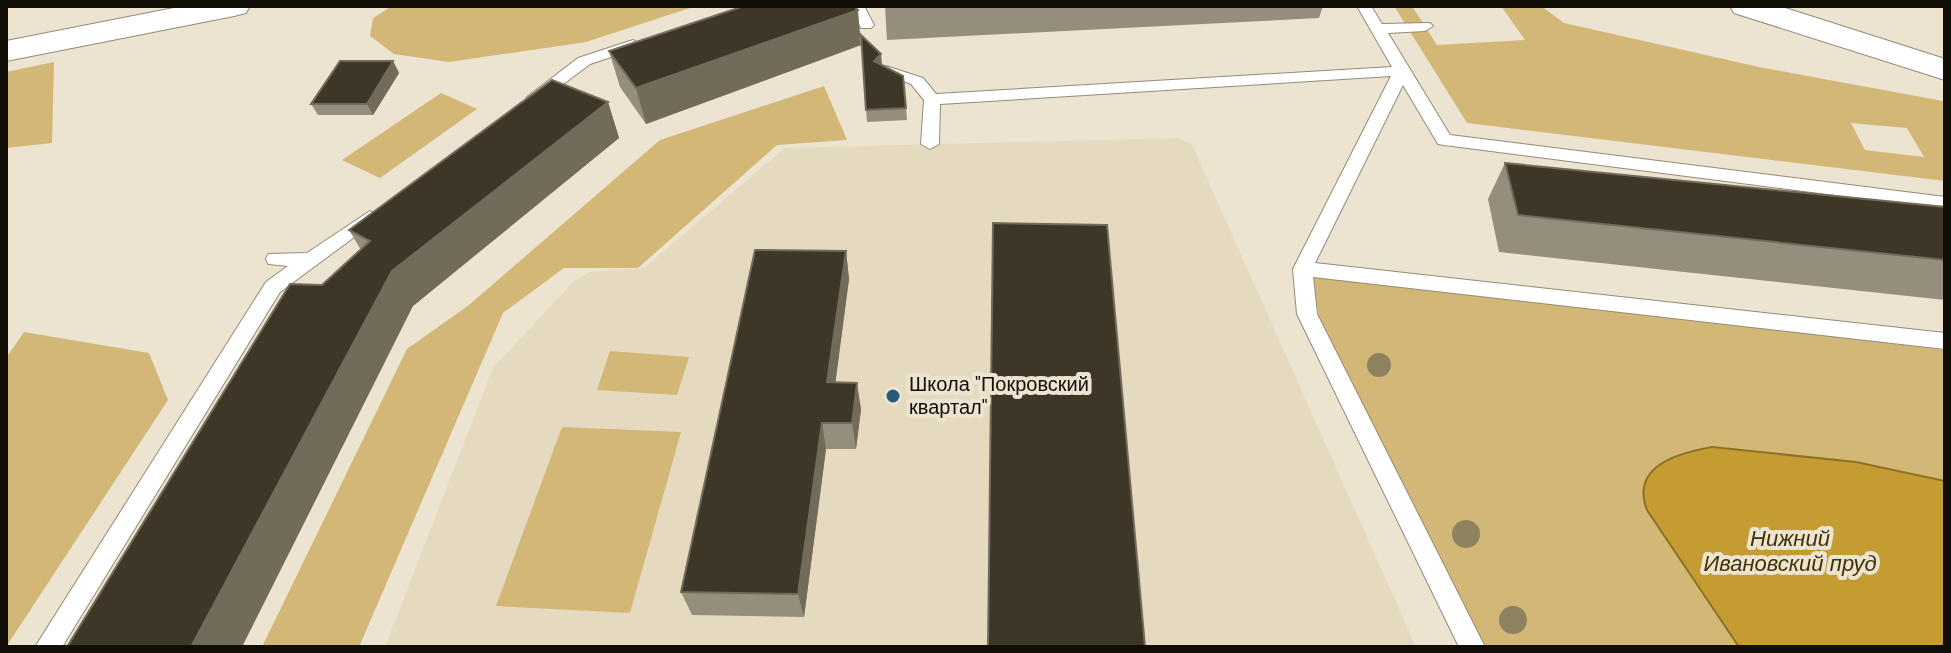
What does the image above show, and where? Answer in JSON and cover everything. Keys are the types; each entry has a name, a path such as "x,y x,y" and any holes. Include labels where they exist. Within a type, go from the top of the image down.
{"street":[{"path":"6,51 234,6"},
{"path":"1746,6 1945,70"}],"lane":[{"path":"857,6 866,25"},
{"path":"1364,6 1444,140 1945,203"},
{"path":"1377,29 1425,26"},
{"path":"524,105 584,61 645,41"},
{"path":"886,71 917,81 932,99 930,144"},
{"path":"932,99 1402,71"},
{"path":"1402,71 1303,269 1307,314 1472,647"},
{"path":"48,647 273,287 386,205"},
{"path":"275,259 311,260"},
{"path":"1303,269 1945,341"}],"shaded area":[{"path":"392,6 696,6 586,42 449,62 394,54 370,36 373,18"},
{"path":"1394,6 1412,6 1437,45 1525,40 1501,6 1541,6 1564,23 1759,67 1943,101 1945,181 1467,123","holes":["1851,123 1907,128 1924,157 1865,150"]},
{"path":"54,62 52,143 6,148 6,72"},
{"path":"824,86 847,140 777,145 638,268 564,268 503,313 359,647 262,647 407,349 469,305 660,140"},
{"path":"441,93 477,109 380,178 342,160"},
{"name":"Школа \"Покровский квартал\"","path":"1179,138 1192,145 1416,647 385,647 493,368 574,281 591,272 644,268 785,148"},
{"path":"1312,274 1945,350 1945,647 1484,647 1319,318"},
{"path":"24,332 149,353 168,400 6,647 6,358"},
{"path":"610,351 689,357 677,395 597,390"},
{"path":"562,427 681,432 630,613 496,606"}],"water":[{"name":"Нижний Ивановский пруд","path":"1712,447 1856,462 1945,481 1945,647 1739,647 1647,510 1644,495 1645,482 1660,464 1685,453"}],"building":[{"path":"744,6 854,6 858,10 636,88 609,51"},
{"path":"861,35 881,54 874,61 903,76 906,108 866,110"},
{"path":"340,61 393,61 367,104 311,104"},
{"path":"552,80 608,102 392,271 191,647 67,647 290,284 322,285 370,241 349,230"},
{"path":"1505,163 1945,207 1945,260 1518,215"},
{"path":"993,223 1107,225 1145,647 988,647"},
{"path":"755,250 846,251 827,382 857,383 852,423 822,423 798,594 681,592"}],"place":[{"name":"Школа \"Покровский квартал\"","path":"893,396"}]}
